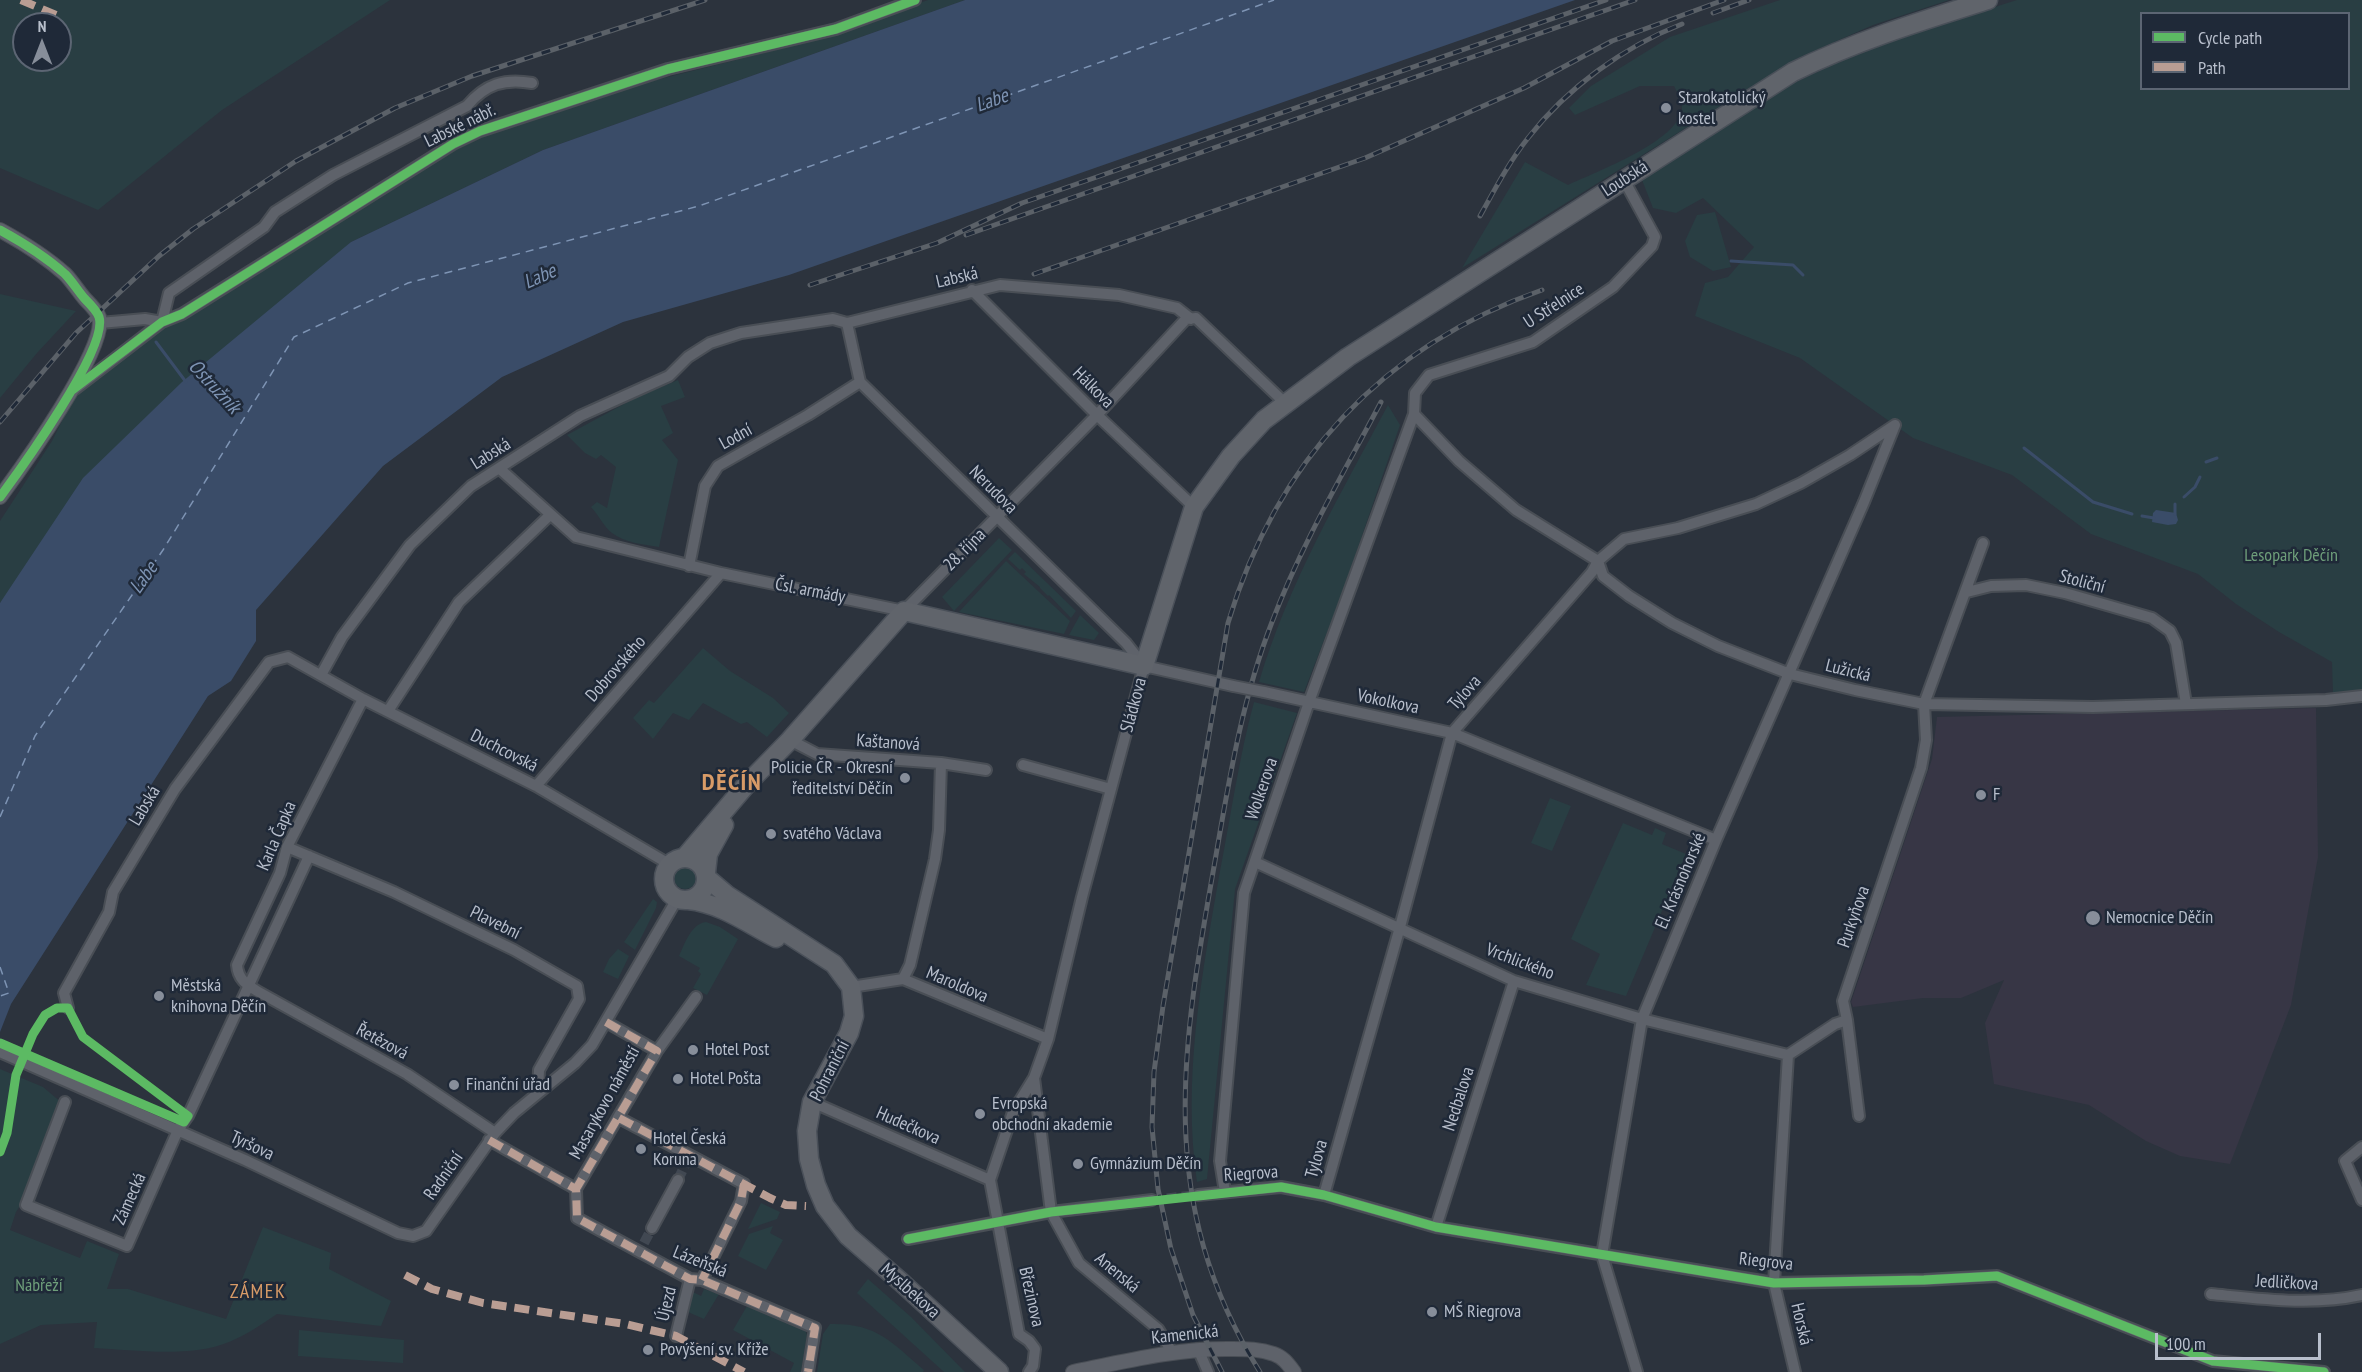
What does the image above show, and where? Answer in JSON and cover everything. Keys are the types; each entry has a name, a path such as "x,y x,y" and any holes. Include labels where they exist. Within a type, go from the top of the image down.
{"main road":[{"name":"Loubská","path":"1285,403 1348,357 1793,72 1870,37 1988,0"},
{"name":"Sládkova","path":"1144,666 1194,507 1232,456 1264,420 1285,403"},
{"name":"Čsl. armády","path":"904,611 1144,666"},
{"name":"28. října","path":"677,861 790,740 904,611"},
{"name":"28. října","path":"706,875 708,854 747,784"},
{"path":"814,952 787,944 719,907 682,899 669,893 664,884 664,874 677,861 701,864 706,875 727,895 834,964 851,987"},
{"path":"682,899 697,896 704,890 706,875"},
{"name":"Pohraniční","path":"825,1206 816,1185 807,1142 812,1102 849,1033 854,1016 851,987"},
{"name":"Myslbekova","path":"825,1206 848,1236 999,1372"}],"street":[{"name":"Labské nábř.","path":"71,391 162,322 182,314 453,144 480,131 668,69 836,29 915,0"},
{"name":"Labské nábř.","path":"162,322 169,293 264,227 274,212 333,175 467,106 482,90 494,85 519,81 532,83"},
{"name":"U Střelnice","path":"1414,414 1415,393 1429,375 1533,342 1613,287 1638,262 1652,246 1655,237 1624,180"},
{"path":"0,230 18,240 65,275 96,312 100,323"},
{"name":"Labská","path":"68,1008 64,993 109,912 113,892 175,789 269,662 288,657 321,675 342,637 411,545 471,486 580,416 669,376 688,357 710,343 741,333 833,319 847,323 972,290 1000,285 1119,295 1177,308 1189,319 1196,318 1285,403"},
{"name":"Hálkova","path":"972,290 1097,415 1194,507"},
{"name":"28. října","path":"904,611 1189,319"},
{"name":"Labské nábř.","path":"0,497 44,438 71,391 94,343 100,323 145,320 162,322"},
{"path":"847,323 860,382"},
{"name":"Nerudova","path":"860,382 1126,643 1144,666"},
{"name":"Lodní","path":"689,566 705,486 718,466 808,415 860,382"},
{"name":"Lužická","path":"1414,414 1460,461 1516,510 1598,561 1603,576 1672,624 1718,646 1790,674 1924,704 2093,707 2326,700 2362,696"},
{"name":"Wolkerova","path":"1225,1192 1220,1161 1244,893 1309,702 1414,414"},
{"name":"Tylova","path":"1324,1195 1400,927 1452,732 1590,575 1598,561 1623,539 1678,528 1756,504 1803,482 1850,455 1895,425"},
{"name":"El. Krásnohorské","path":"1637,1372 1602,1255 1642,1019 1716,840 1790,674 1895,425"},
{"name":"Čsl. armády","path":"500,469 576,537 689,566 904,611"},
{"path":"388,711 459,602 550,515"},
{"name":"Purkyňova","path":"1859,1116 1843,1001 1922,768 1926,740 1924,704 1967,592 1983,543"},
{"name":"Dobrovského","path":"536,786 721,573"},
{"name":"Stoliční","path":"1967,592 1991,586 2026,585 2065,593 2152,618 2170,631 2176,643 2186,704"},
{"name":"Vokolkova","path":"1144,666 1452,732 1716,840"},
{"name":"Sládkova","path":"990,1180 1013,1112 1034,1078 1048,1039 1082,897 1144,666"},
{"name":"Duchcovská","path":"321,675 363,699 536,786 677,861"},
{"name":"Karla Čapka","path":"249,986 240,979 237,965 280,873 287,847 363,699"},
{"name":"Kaštanová","path":"790,740 817,754 941,763 986,770"},
{"path":"903,979 910,965 935,860 939,830 941,763"},
{"path":"1023,765 1111,789"},
{"name":"Plavební","path":"287,847 394,892 514,950 577,986 579,999 539,1070 538,1093"},
{"name":"Karla Čapka","path":"178,1130 189,1116 309,856"},
{"name":"Vrchlického","path":"1255,862 1514,981 1642,1019 1788,1055"},
{"path":"492,1136 538,1093 575,1063 592,1045 682,899"},
{"name":"Maroldova","path":"851,987 903,979 1048,1039"},
{"name":"Nedbalova","path":"1436,1227 1514,981"},
{"name":"Řetězová","path":"249,986 407,1074 492,1136"},
{"path":"657,1051 696,997"},
{"path":"1774,1283 1788,1055 1835,1024 1847,1020"},
{"name":"Masarykovo náměstí","path":"577,1218 576,1189 657,1051 606,1022"},
{"name":"Tyršova","path":"0,1052 178,1130 398,1233 418,1236"},
{"path":"1034,1078 1051,1212"},
{"name":"Zámecká","path":"65,1102 26,1205 127,1246 178,1130"},
{"name":"Hudečkova","path":"812,1102 990,1180"},
{"path":"618,1118 688,1159 744,1184 741,1201 702,1280"},
{"name":"Masarykovo náměstí","path":"492,1136 576,1189"},
{"name":"Radniční","path":"418,1236 426,1231 492,1136"},
{"path":"2362,1147 2344,1161 2362,1200"},
{"path":"652,1228 678,1180"},
{"path":"990,1180 999,1222"},
{"name":"Riegrova","path":"1198,1195 1281,1187 1324,1195 1436,1227 1774,1283 1997,1276 2214,1361 2324,1372"},
{"path":"908,1239 1051,1212 1152,1200"},
{"name":"Anenská","path":"1051,1212 1079,1263 1158,1329 1172,1352"},
{"name":"Lázeňská","path":"577,1218 641,1248 690,1279 702,1280 815,1328 808,1372"},
{"name":"Březinova","path":"999,1222 1019,1334 1035,1349 1033,1366 1029,1372"},
{"name":"Újezd","path":"676,1336 690,1279"},
{"name":"Horská","path":"1774,1283 1795,1372"},
{"name":"Jedličkova","path":"2211,1294 2304,1302 2335,1301 2362,1295"},
{"path":"1198,1348 1208,1372"},
{"name":"Kamenická","path":"1072,1372 1198,1348 1257,1349 1275,1354 1285,1360 1294,1372"}],"shaded area":[{"name":"Nemocnice Děčín","path":"2316,708 2318,857 2291,1005 2230,1164 2180,1156 2146,1141 2089,1105 1994,1084 1985,1023 2004,980 1961,998 1923,998 1853,1007 1851,1002 1932,759 1937,717"}],"green space":[{"path":"0,0 390,0 222,110 98,210 0,168"},
{"path":"928,0 965,0 543,150 351,242 0,603 0,521 52,441 76,393 165,327 185,319 326,228 456,150 489,134 644,83 804,43"},
{"path":"1780,0 1949,0 1873,25 1796,59 1462,268 1525,162 1568,185 1615,164 1652,143 1678,120 1682,108 1674,86 1640,86 1575,115 1569,108 1591,86 1670,37"},
{"name":"Lesopark Děčín","path":"2017,0 2362,0 2362,694 2333,694 2332,662 2236,604 2198,574 2091,534 2012,475 1913,438 1800,358 1695,316 1705,283 1728,277 1754,247 1703,198 1676,213 1653,208 1642,180 1711,133 1781,90 1838,63 1897,40"},
{"path":"1715,212 1731,267 1713,271 1690,257 1685,241 1697,215"},
{"path":"0,294 76,311 0,398"},
{"path":"678,380 685,397 661,406 673,433 662,440 678,460 659,547 628,541 609,530 591,507 597,502 607,508 616,467 601,455 596,459 585,453 567,435 635,398"},
{"path":"1388,405 1400,425 1343,591 1304,692 1259,682 1285,610 1316,540"},
{"path":"999,538 1012,550 954,611 942,597"},
{"path":"1015,552 1076,611 1071,618 1024,574 1026,572 1022,568 1020,570 1008,559"},
{"path":"1006,561 1070,621 1064,634 959,612"},
{"path":"1080,615 1099,633 1094,640 1069,635"},
{"path":"703,648 730,671 773,698 789,713 767,737 747,722 741,724 703,703 689,720 673,713 653,739 633,718 649,700 654,703"},
{"path":"1254,702 1297,713 1235,889 1207,1179 1197,1182 1192,1104 1196,1026 1220,871"},
{"path":"1550,798 1571,806 1552,851 1531,843"},
{"path":"1623,823 1652,835 1655,828 1666,833 1662,844 1686,854 1626,996 1586,985 1600,954 1571,939"},
{"path":"685,867 695,874 696,878 689,888 685,889 675,882 674,878 681,868"},
{"path":"653,899 657,902 656,908 635,950 624,942"},
{"path":"706,922 720,927 738,939 707,995 693,988 701,974 698,971 700,968 679,956 692,930"},
{"path":"618,949 629,956 618,979 603,972 609,959"},
{"name":"Nábřeží","path":"0,1069 43,1087 62,1103 28,1193 16,1212 10,1230 80,1258 87,1241 119,1254 107,1289 128,1289 226,1319 263,1227 331,1253 329,1269 391,1301 381,1326 277,1314 247,1333 214,1347 162,1352 94,1348 97,1322 41,1325 0,1344"},
{"path":"761,1203 780,1212 777,1219 748,1229"},
{"path":"773,1226 770,1233 783,1240 766,1270 738,1256 749,1234"},
{"path":"868,1279 911,1317 965,1372 944,1372 857,1293"},
{"path":"704,1289 719,1294 704,1319 688,1312 693,1292 701,1296"},
{"path":"747,1306 805,1330 807,1335 801,1372 790,1372 794,1363 733,1330"},
{"path":"830,1324 860,1327 882,1336 924,1370 923,1372 817,1372 823,1334"},
{"path":"299,1330 404,1340 403,1363 298,1356"}],"water":[{"name":"Labe","path":"965,0 1575,0 789,275 623,322 502,377 383,466 256,610 256,641 231,681 208,696 11,1004 0,1032 0,603 83,478 182,382 351,242 543,150"},
{"path":"2156,510 2176,513 2178,520 2176,524 2152,522 2153,513"}],"waterway":[{"path":"1731,261 1793,265 1803,275"},
{"name":"Ostružník","path":"156,342 186,382"},
{"path":"2024,448 2093,502 2132,514"},
{"path":"2206,462 2217,458"},
{"path":"2184,497 2195,487 2200,477"},
{"path":"2175,504 2175,514"},
{"path":"2142,516 2154,518"}],"ferry route":[{"path":"0,817 35,736 163,550 294,337 408,283 699,206 1274,0"},
{"path":"0,967 9,993 0,996"}],"tunnel":[{"path":"678,1180 686,1163"},
{"path":"1152,1200 1198,1195"},
{"path":"644,1243 652,1228"}],"railway":[{"path":"0,422 76,333 159,256 193,229 296,161 395,108 472,76 705,0"},
{"path":"810,285 937,243 1022,203 1606,0"},
{"path":"966,235 1635,0"},
{"path":"1034,274 1365,158 1524,88 1612,41 1724,0"},
{"path":"1713,13 1749,0"},
{"path":"1480,216 1521,147 1560,102 1618,57 1660,33 1682,24"},
{"path":"1222,1372 1193,1315 1171,1249 1158,1189 1152,1127 1154,1072 1163,1006 1228,623 1249,565 1275,511 1306,462 1343,417 1385,378 1432,343 1485,314 1542,290"},
{"path":"1260,1372 1226,1309 1204,1247 1190,1185 1185,1122 1187,1059 1193,995 1231,770 1252,680 1283,593 1337,483 1381,402"}],"marked path":[{"path":"21,0 49,12"},
{"path":"606,1022 657,1051 576,1189 577,1218 690,1279 702,1280 815,1328 808,1372"},
{"path":"619,1118 770,1198 786,1205 806,1206"},
{"path":"489,1140 576,1189"},
{"path":"702,1280 741,1201 744,1184"},
{"path":"405,1275 432,1289 483,1303 625,1324 676,1336 744,1372"}],"cycle path":[{"path":"71,391 162,322 182,314 453,144 480,131 668,69 836,29 915,0"},
{"path":"0,230 34,250 65,274 99,317 98,332 91,354 77,380 43,436 0,497"},
{"path":"0,1043 170,1116 184,1122 188,1116 83,1037 68,1008 57,1008 45,1015 33,1034 16,1075 7,1133 0,1152"},
{"path":"908,1239 1051,1212 1281,1187 1324,1195 1436,1227 1774,1283 1997,1276 2213,1361 2324,1372"}],"place":[{"name":"Starokatolický kostel","path":"1666,108"},
{"name":"Policie ČR - Okresní ředitelství Děčín","path":"905,778"},
{"name":"F","path":"1981,795"},
{"name":"svatého Václava","path":"771,834"},
{"name":"Nemocnice Děčín","path":"2093,918"},
{"name":"Městská knihovna Děčín","path":"159,996"},
{"name":"Hotel Post","path":"693,1050"},
{"name":"Hotel Pošta","path":"678,1079"},
{"name":"Finanční úřad","path":"454,1085"},
{"name":"Evropská obchodní akademie","path":"980,1114"},
{"name":"Hotel Česká Koruna","path":"641,1149"},
{"name":"Gymnázium Děčín","path":"1078,1164"},
{"name":"MŠ Riegrova","path":"1432,1312"},
{"name":"Povýšení sv. Kříže","path":"648,1350"}],"district":[{"name":"DĚČÍN","path":"732,783"},
{"name":"ZÁMEK","path":"258,1292"}]}
